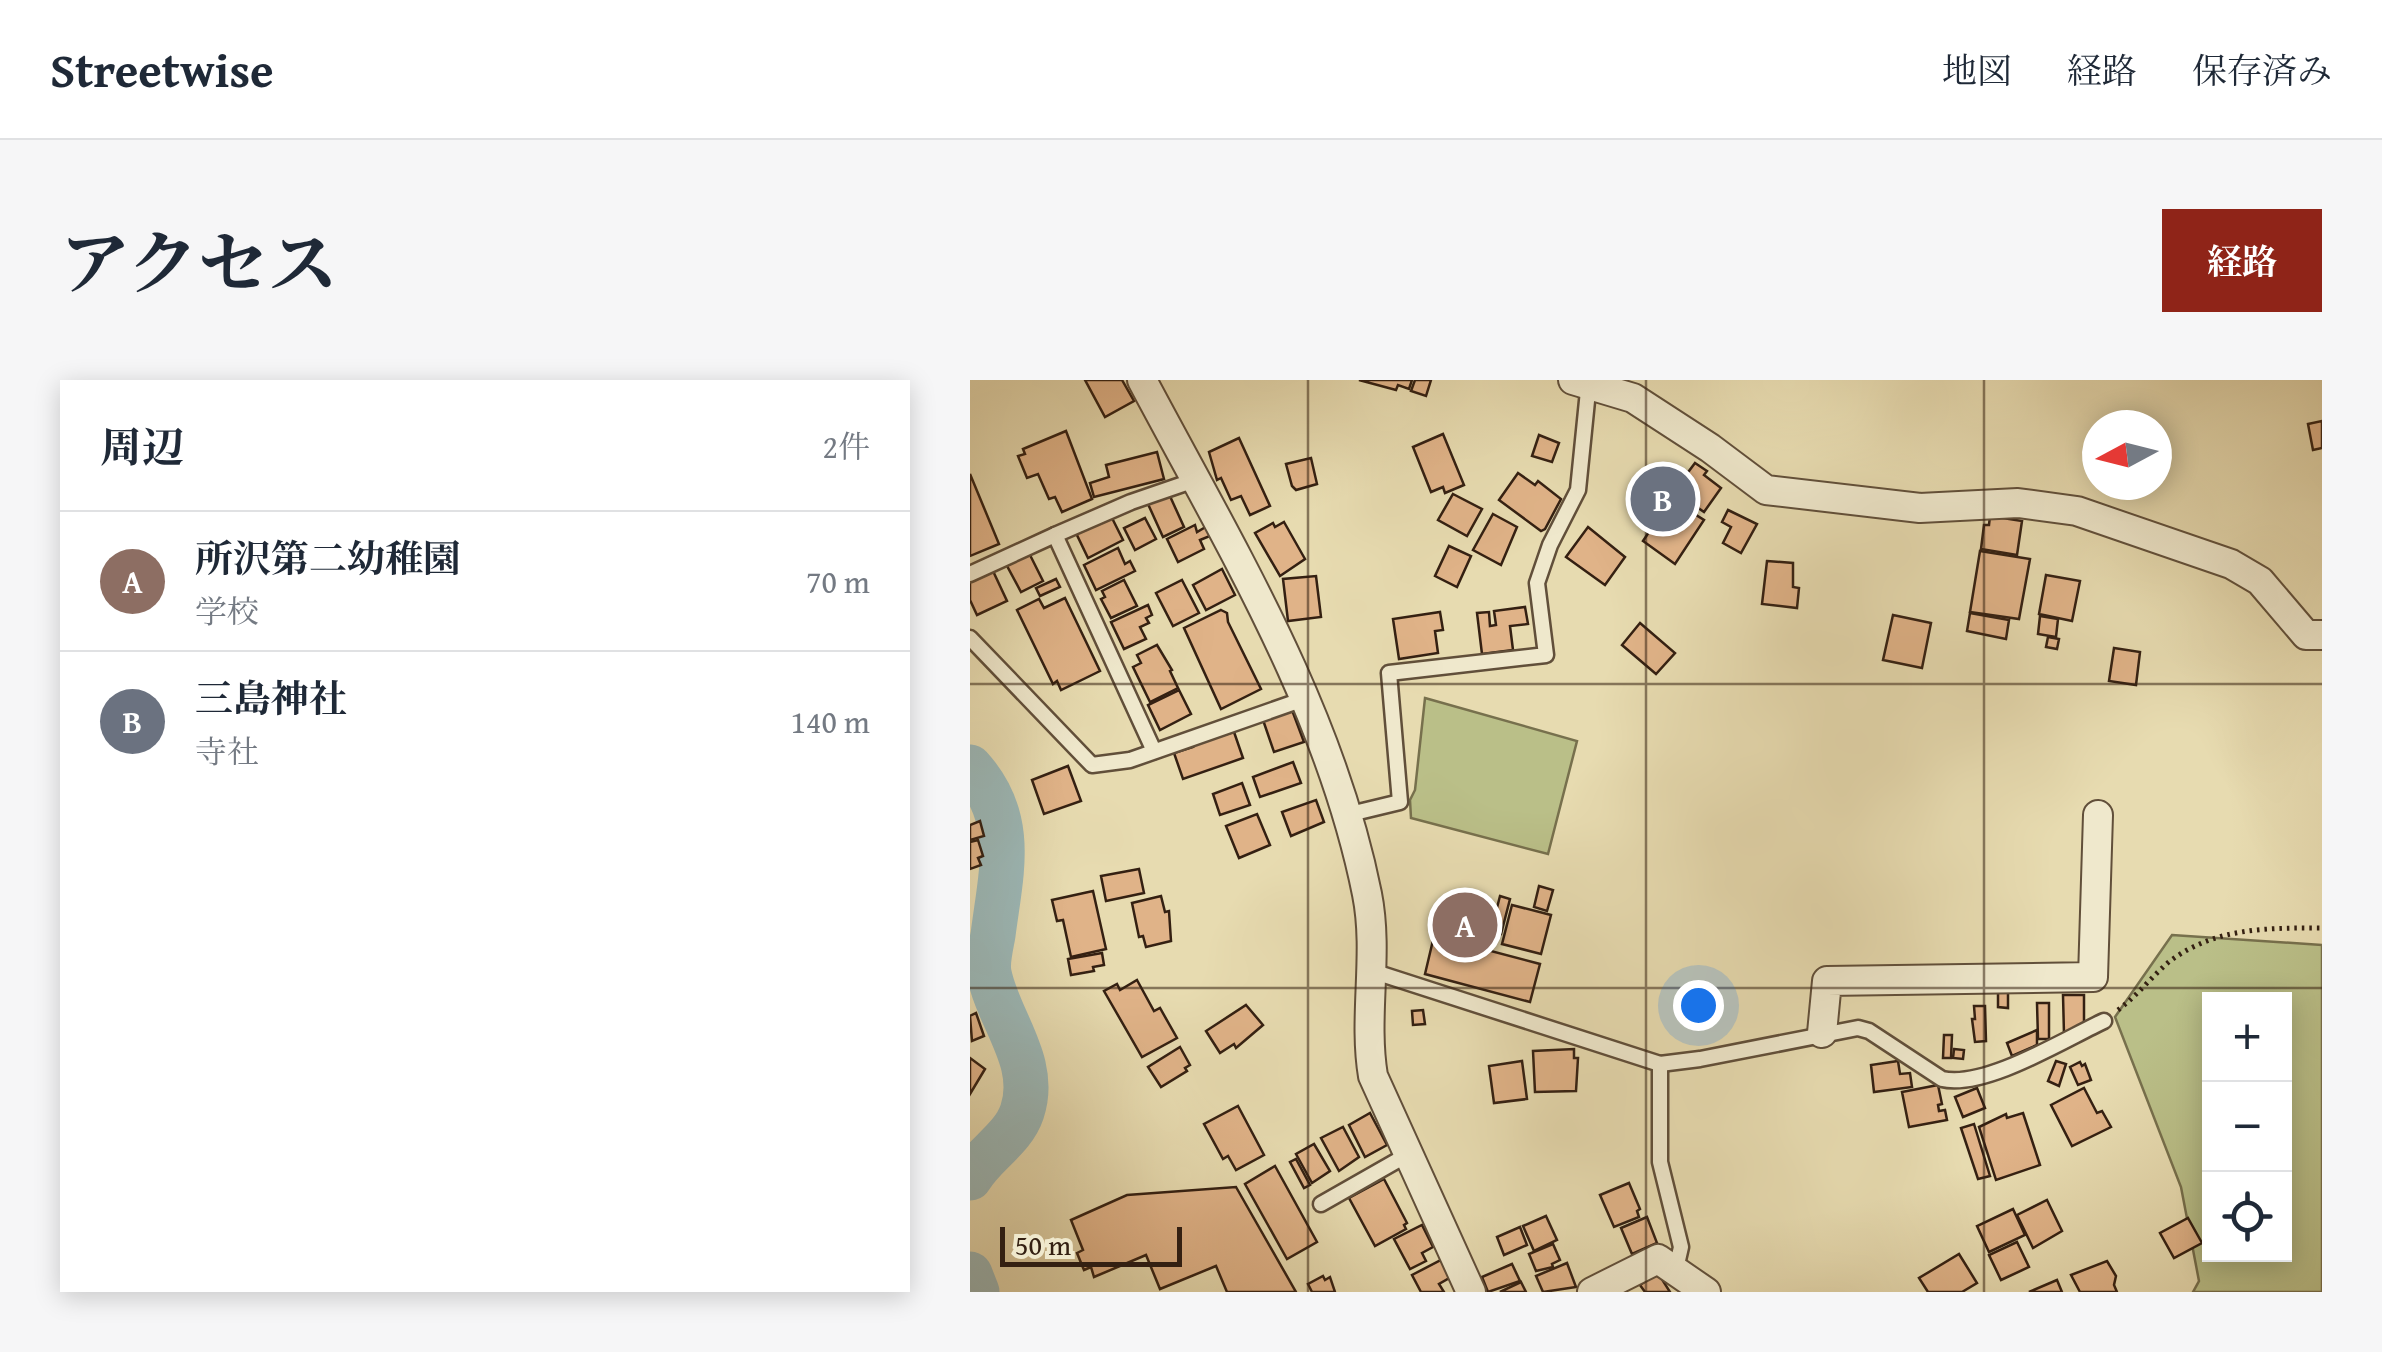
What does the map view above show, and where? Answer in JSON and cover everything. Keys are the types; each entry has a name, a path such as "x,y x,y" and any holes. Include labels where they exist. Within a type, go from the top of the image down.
{"street":[{"path":"1142,380 1230,544 1304,699 1346,815 1368,896 1372,971 1369,1053 1373,1076 1470,1292"},
{"path":"1584,382 1633,398 1766,490 1920,508 2018,503 2076,511 2230,564 2260,581 2306,635 2322,635"},
{"path":"1822,1033 1828,982 2093,977 2098,816"},
{"path":"1592,1292 1658,1259 1706,1292"}],"lane":[{"path":"1346,815 1400,802 1389,673 1546,655 1537,583 1550,545 1578,490 1584,382"},
{"path":"970,574 1131,502 1196,480"},
{"path":"1055,535 1154,752"},
{"path":"970,638 1092,765 1130,760 1304,699"},
{"path":"1372,971 1660,1064 1858,1028 1869,1030 1942,1079 1954,1082 2014,1064 2104,1021"},
{"path":"1660,1064 1660,1162 1681,1247 1676,1269"},
{"path":"1322,1204 1407,1155"}],"path":[{"path":"2104,1021 2140,993 2166,964 2192,946 2234,931 2322,928"}],"green space":[{"path":"1425,698 1577,741 1548,854 1411,818 1410,800 1415,790"},
{"path":"2172,935 2322,945 2322,1292 2193,1292 2199,1281 2181,1187 2115,1017"}],"building":[{"path":"1085,380 1122,380 1134,401 1105,417"},
{"path":"1359,380 1412,380 1409,389 1398,385 1396,390"},
{"path":"1415,380 1431,380 1426,396 1411,391"},
{"path":"2322,421 2322,448 2313,450 2308,424"},
{"path":"1066,431 1092,499 1062,512 1055,497 1049,499 1038,474 1027,478 1018,456 1025,454 1023,449"},
{"path":"1443,434 1464,485 1445,493 1443,487 1431,492 1413,447"},
{"path":"1539,435 1559,443 1552,462 1532,456"},
{"path":"1239,438 1270,506 1250,515 1241,496 1231,500 1221,478 1217,480 1209,452"},
{"path":"1157,452 1164,479 1094,497 1090,483 1109,477 1106,465"},
{"path":"1311,458 1317,484 1296,490 1286,464"},
{"path":"1695,463 1721,488 1704,512 1674,491"},
{"path":"1518,473 1535,485 1538,481 1561,499 1541,531 1499,500"},
{"path":"970,474 999,544 970,556"},
{"path":"1169,494 1184,527 1163,537 1148,504"},
{"path":"1453,494 1482,509 1467,536 1438,520"},
{"path":"1669,502 1688,516 1691,512 1704,520 1675,564 1643,541"},
{"path":"1728,510 1757,524 1741,553 1723,543 1731,527 1722,522"},
{"path":"1493,514 1517,527 1501,565 1473,550"},
{"path":"1111,516 1123,540 1088,558 1076,533"},
{"path":"1990,516 2022,521 2017,555 1981,549 1984,525 1989,525"},
{"path":"1145,518 1156,539 1135,550 1124,528"},
{"path":"1284,522 1305,559 1280,576 1255,533"},
{"path":"1195,525 1197,532 1209,525 1210,536 1200,540 1204,549 1178,562 1167,539"},
{"path":"1588,527 1625,557 1605,585 1566,557"},
{"path":"1449,546 1471,556 1457,587 1435,576"},
{"path":"1118,548 1125,564 1130,561 1135,571 1096,590 1084,565"},
{"path":"1980,551 2030,559 2019,619 1970,612"},
{"path":"1029,553 1043,581 1021,592 1006,564"},
{"path":"1767,561 1793,563 1793,587 1799,588 1797,608 1762,604"},
{"path":"1222,569 1235,595 1206,610 1193,585"},
{"path":"993,571 1007,601 977,615 970,600 970,582"},
{"path":"2046,575 2080,581 2072,621 2039,614"},
{"path":"1316,576 1321,617 1288,621 1283,579"},
{"path":"1056,579 1060,587 1040,596 1036,588"},
{"path":"1124,580 1137,606 1111,618 1101,599 1105,597 1102,591"},
{"path":"1182,580 1199,613 1173,626 1156,593"},
{"path":"1065,598 1100,671 1061,690 1057,681 1053,684 1017,610 1039,599 1044,608"},
{"path":"1148,605 1152,615 1146,618 1149,623 1140,627 1146,639 1124,649 1111,622"},
{"path":"1525,607 1528,624 1510,626 1513,650 1482,654 1477,613 1489,612 1490,626 1496,625 1494,611"},
{"path":"1221,610 1227,613 1261,689 1221,709 1184,628"},
{"path":"1440,612 1443,630 1435,631 1438,653 1399,659 1393,619"},
{"path":"1970,613 2009,620 2006,639 1967,631"},
{"path":"1893,615 1931,623 1922,668 1883,660"},
{"path":"2040,616 2058,619 2056,637 2038,634"},
{"path":"1640,623 1675,653 1656,674 1622,645"},
{"path":"2048,637 2059,639 2057,649 2046,647"},
{"path":"1157,645 1178,688 1150,702 1133,667 1141,663 1137,655"},
{"path":"2114,648 2140,652 2136,685 2109,681"},
{"path":"1179,690 1191,714 1160,730 1148,705"},
{"path":"1292,710 1304,742 1274,752 1263,720"},
{"path":"1234,732 1243,758 1183,779 1174,753"},
{"path":"1293,762 1301,783 1260,797 1253,777"},
{"path":"1068,766 1081,801 1044,814 1032,780"},
{"path":"1242,783 1250,805 1220,815 1213,794"},
{"path":"1316,800 1324,822 1291,836 1282,812"},
{"path":"1257,814 1270,845 1239,858 1226,826"},
{"path":"980,821 984,836 970,840 970,825"},
{"path":"978,840 983,856 978,858 981,865 970,869 970,842"},
{"path":"1139,869 1144,893 1106,901 1101,876"},
{"path":"1539,886 1553,890 1547,911 1534,907"},
{"path":"1093,891 1106,949 1071,957 1063,920 1057,921 1052,900"},
{"path":"1161,896 1165,912 1169,911 1171,941 1146,947 1143,936 1139,937 1132,903"},
{"path":"1500,896 1510,899 1501,934 1491,931"},
{"path":"1512,905 1551,915 1541,954 1502,944"},
{"path":"1434,936 1540,964 1530,1002 1425,974"},
{"path":"1102,953 1104,965 1071,975 1068,959"},
{"path":"1137,980 1154,1011 1160,1008 1177,1038 1142,1057 1104,991 1117,984 1120,990"},
{"path":"1998,986 2008,987 2008,1008 1998,1007"},
{"path":"2063,995 2084,995 2084,1025 2064,1034"},
{"path":"2037,1003 2049,1003 2049,1039 2038,1039"},
{"path":"1246,1005 1263,1025 1236,1048 1234,1044 1220,1053 1206,1031"},
{"path":"1974,1006 1985,1006 1986,1041 1975,1042"},
{"path":"1423,1010 1425,1024 1413,1025 1412,1011"},
{"path":"976,1013 984,1036 972,1041 970,1016"},
{"path":"2037,1030 2037,1045 2012,1056 2007,1043"},
{"path":"1944,1035 1952,1035 1951,1058 1943,1058"},
{"path":"1180,1047 1190,1065 1161,1087 1148,1067"},
{"path":"1574,1049 1574,1058 1578,1058 1576,1091 1535,1092 1533,1051"},
{"path":"1954,1049 1964,1050 1963,1059 1953,1058"},
{"path":"970,1058 985,1069 970,1094"},
{"path":"1522,1061 1527,1099 1494,1103 1489,1066"},
{"path":"1898,1061 1900,1074 1910,1073 1912,1087 1874,1092 1871,1065"},
{"path":"2056,1061 2066,1064 2059,1086 2048,1081"},
{"path":"2085,1064 2091,1080 2078,1085 2070,1067"},
{"path":"1938,1085 1942,1104 1938,1105 1939,1111 1945,1110 1947,1120 1909,1127 1902,1092"},
{"path":"1977,1088 1985,1108 1963,1117 1955,1097"},
{"path":"2084,1088 2097,1113 2102,1111 2111,1127 2072,1146 2051,1105"},
{"path":"1238,1106 1264,1155 1236,1170 1228,1156 1223,1159 1204,1124"},
{"path":"1370,1113 1387,1145 1365,1157 1349,1125"},
{"path":"2023,1113 2040,1165 1996,1180 1979,1127 2006,1114 2007,1118"},
{"path":"1974,1124 1990,1176 1978,1179 1961,1128"},
{"path":"1343,1127 1359,1157 1339,1171 1321,1138"},
{"path":"1314,1144 1330,1171 1312,1183 1296,1154"},
{"path":"1296,1159 1310,1185 1304,1188 1290,1162"},
{"path":"1275,1166 1317,1242 1287,1259 1245,1184"},
{"path":"1384,1179 1407,1223 1406,1229 1375,1246 1349,1198"},
{"path":"1629,1183 1640,1209 1639,1217 1614,1227 1600,1195"},
{"path":"1236,1187 1296,1292 1227,1292 1216,1266 1160,1289 1146,1255 1094,1277 1091,1267 1084,1270 1077,1253 1083,1250 1071,1220 1127,1195"},
{"path":"2047,1200 2062,1231 2033,1248 2017,1215"},
{"path":"2013,1209 2025,1235 1989,1252 1977,1226"},
{"path":"1546,1216 1557,1240 1534,1251 1523,1226"},
{"path":"1647,1217 1657,1243 1632,1254 1621,1228"},
{"path":"2188,1218 2202,1243 2174,1258 2160,1233"},
{"path":"1422,1225 1433,1247 1422,1253 1426,1261 1410,1269 1394,1239"},
{"path":"1520,1227 1527,1245 1504,1255 1497,1237"},
{"path":"2017,1242 2029,1267 2001,1280 1989,1255"},
{"path":"1553,1244 1560,1260 1553,1267 1536,1271 1529,1254"},
{"path":"1959,1254 1977,1283 1962,1292 1928,1292 1919,1278"},
{"path":"1441,1260 1451,1277 1439,1284 1444,1292 1421,1292 1412,1275"},
{"path":"2107,1261 2116,1276 2117,1292 2080,1292 2071,1275"},
{"path":"1567,1263 1576,1287 1543,1292 1536,1276"},
{"path":"1512,1264 1520,1281 1488,1292 1482,1277"},
{"path":"1658,1273 1670,1292 1645,1292 1640,1285"},
{"path":"1323,1276 1325,1280 1330,1277 1335,1292 1312,1292 1308,1284"},
{"path":"2057,1280 2062,1292 2029,1292"},
{"path":"1521,1282 1526,1292 1500,1292"}],"waterway":[{"path":"970,767 995,806 1000,826 1002,868 989,969 1021,1058 1026,1094 1018,1122 970,1178"},
{"path":"970,1274 977,1292"}],"place":[{"name":"三島神社","path":"1663,499"},
{"name":"所沢第二幼稚園","path":"1465,925"}]}
